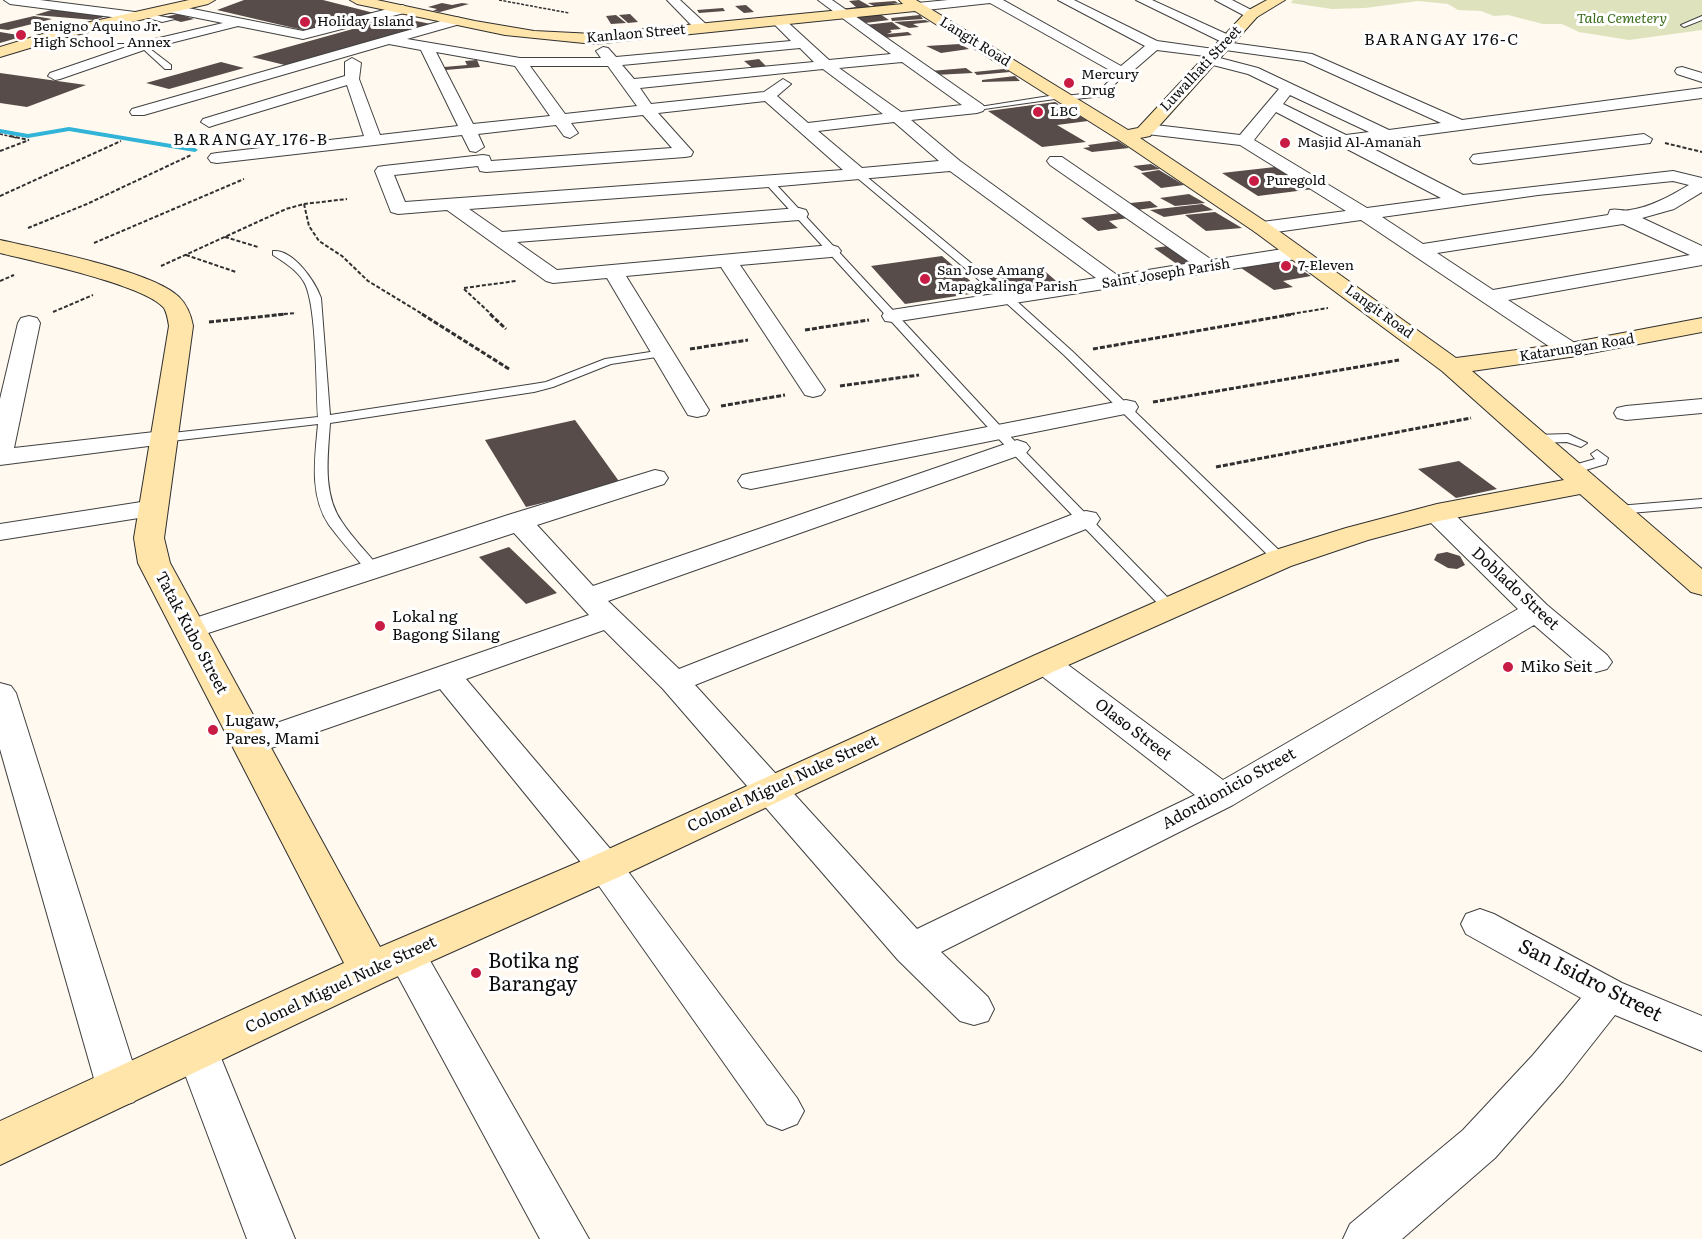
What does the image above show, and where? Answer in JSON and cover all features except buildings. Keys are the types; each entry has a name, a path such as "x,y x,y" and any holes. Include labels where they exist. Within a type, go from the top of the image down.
{"street":[{"path":"10,0 139,16"},
{"path":"23,15 75,0"},
{"name":"Kanlaon Street","path":"357,0 530,36 594,39 843,15 911,3"},
{"path":"673,0 703,29"},
{"path":"824,0 977,108"},
{"path":"911,3 985,0"},
{"path":"994,0 1122,73 1154,45"},
{"path":"1064,0 1154,45 1306,57 1457,124"},
{"path":"1142,0 1253,71 1388,135"},
{"path":"1221,0 1252,14"},
{"name":"Luwalhati Street","path":"1147,129 1252,14 1278,0"},
{"name":"Langit Road","path":"911,3 1125,136 1262,228 1365,302 1443,360 1535,439 1585,469 1618,510 1702,585"},
{"path":"1,51 58,34 139,16 185,9 303,35 403,9"},
{"path":"138,112 455,21"},
{"path":"778,21 800,44 899,117 954,165 1114,282"},
{"path":"55,76 143,46 241,23"},
{"path":"594,39 610,62 630,84 647,110 685,152 588,160 484,163 384,171 398,208 769,182 954,165"},
{"path":"389,40 520,62 610,62 800,44"},
{"path":"427,48 466,130 504,200"},
{"path":"332,57 354,63 352,79 374,140"},
{"path":"630,84 906,57"},
{"path":"520,62 588,160"},
{"path":"217,158 768,96 802,68"},
{"path":"1682,71 1702,78"},
{"path":"209,122 352,79"},
{"path":"1244,141 1288,88"},
{"path":"1342,141 1702,93"},
{"path":"768,96 858,174"},
{"path":"1274,105 1459,200"},
{"path":"804,128 977,108"},
{"path":"1125,136 1140,134 1147,129 1244,141 1493,296 1570,350"},
{"path":"1420,130 1538,190"},
{"path":"1479,159 1644,139"},
{"path":"1056,161 1209,267"},
{"path":"1262,228 1563,187 1673,176 1702,184"},
{"path":"1420,250 1624,218 1667,205 1702,184"},
{"path":"1563,187 1624,218 1702,253"},
{"path":"450,204 553,277 831,250"},
{"path":"499,238 799,214"},
{"path":"11,238 52,260 125,281 169,300 180,316 181,326"},
{"name":"Saint Joseph Parish","path":"893,316 1296,252"},
{"path":"1493,296 1702,259"},
{"path":"727,261 813,390"},
{"path":"613,271 697,410"},
{"path":"29,323 0,455 163,438"},
{"name":"Katarungan Road","path":"1443,360 1570,350 1702,325"},
{"name":"Tatak Kubo Street","path":"181,326 149,538 153,563 251,744 388,962"},
{"path":"1626,413 1702,406"},
{"path":"752,481 1008,440 1126,407"},
{"path":"251,744 446,676 598,608 1008,440"},
{"name":"Colonel Miguel Nuke Street","path":"0,1144 388,962 605,867 1045,663 1280,559 1358,534 1585,469"},
{"path":"188,630 655,478"},
{"path":"0,532 154,508"},
{"name":"Doblado Street","path":"1437,513 1536,611 1596,662"},
{"path":"674,682 1086,519"},
{"path":"518,521 598,608 674,682 912,949 974,1009"},
{"name":"Adordionicio Street","path":"912,949 1221,797 1536,611"},
{"name":"Olaso Street","path":"1045,663 1221,797"},
{"path":"446,676 605,867 782,1111"},
{"path":"0,693 119,1089"},
{"name":"San Isidro Street","path":"1480,924 1608,994 1702,1034"},
{"path":"388,962 565,1239"},
{"path":"1367,1239 1479,1144 1548,1068 1608,994"},
{"path":"198,1053 271,1239"}],"lane":[{"path":"1684,25 1702,18"},
{"path":"143,46 168,67"},
{"path":"977,108 1100,94 1122,73"},
{"path":"858,174 1008,298 1126,407 1280,559"},
{"path":"769,182 1008,440 1170,608"},
{"path":"276,253 301,271 312,285 317,310 324,420 321,471 327,507 335,523 373,569"},
{"path":"163,438 324,420 534,388 560,381 603,363 663,353"},
{"path":"1535,439 1568,438 1581,443"},
{"path":"1618,510 1702,503"}],"path":[{"path":"499,0 577,14"},
{"path":"0,134 29,140 0,151"},
{"path":"0,196 121,141"},
{"path":"11,238 198,152"},
{"path":"52,260 248,177"},
{"path":"29,323 286,209 304,204 347,199"},
{"path":"304,204 309,227 323,246 342,256 360,275 428,320 466,340 534,388"},
{"path":"225,237 276,253"},
{"path":"185,255 236,272"},
{"path":"506,329 464,288 553,277"},
{"path":"1068,353 1365,302"},
{"path":"181,326 317,310"},
{"path":"1126,407 1443,360"},
{"path":"1192,471 1505,412"}],"green space":[{"name":"Tala Cemetery","path":"1293,0 1702,0 1702,30 1629,40 1579,32 1562,24 1543,24 1508,15 1494,16 1481,11 1458,10 1448,4 1418,1 1365,8 1332,9 1291,3"}],"waterway":[{"path":"0,131 28,136 69,129 195,150"}],"place":[{"name":"Holiday Island","path":"305,22"},
{"name":"Benigno Aquino Jr. High School – Annex","path":"21,35"},
{"name":"Mercury Drug","path":"1069,83"},
{"name":"LBC","path":"1038,112"},
{"name":"Masjid Al-Amanah","path":"1285,143"},
{"name":"Puregold","path":"1254,181"},
{"name":"7-Eleven","path":"1286,266"},
{"name":"San Jose Amang Mapagkalinga Parish","path":"925,279"},
{"name":"Lokal ng Bagong Silang","path":"380,626"},
{"name":"Miko Seit","path":"1508,667"},
{"name":"Lugaw, Pares, Mami","path":"213,730"},
{"name":"Botika ng Barangay","path":"476,973"}],"district":[{"name":"BARANGAY 176-C","path":"1442,40"},
{"name":"BARANGAY 176-B","path":"251,140"}]}
